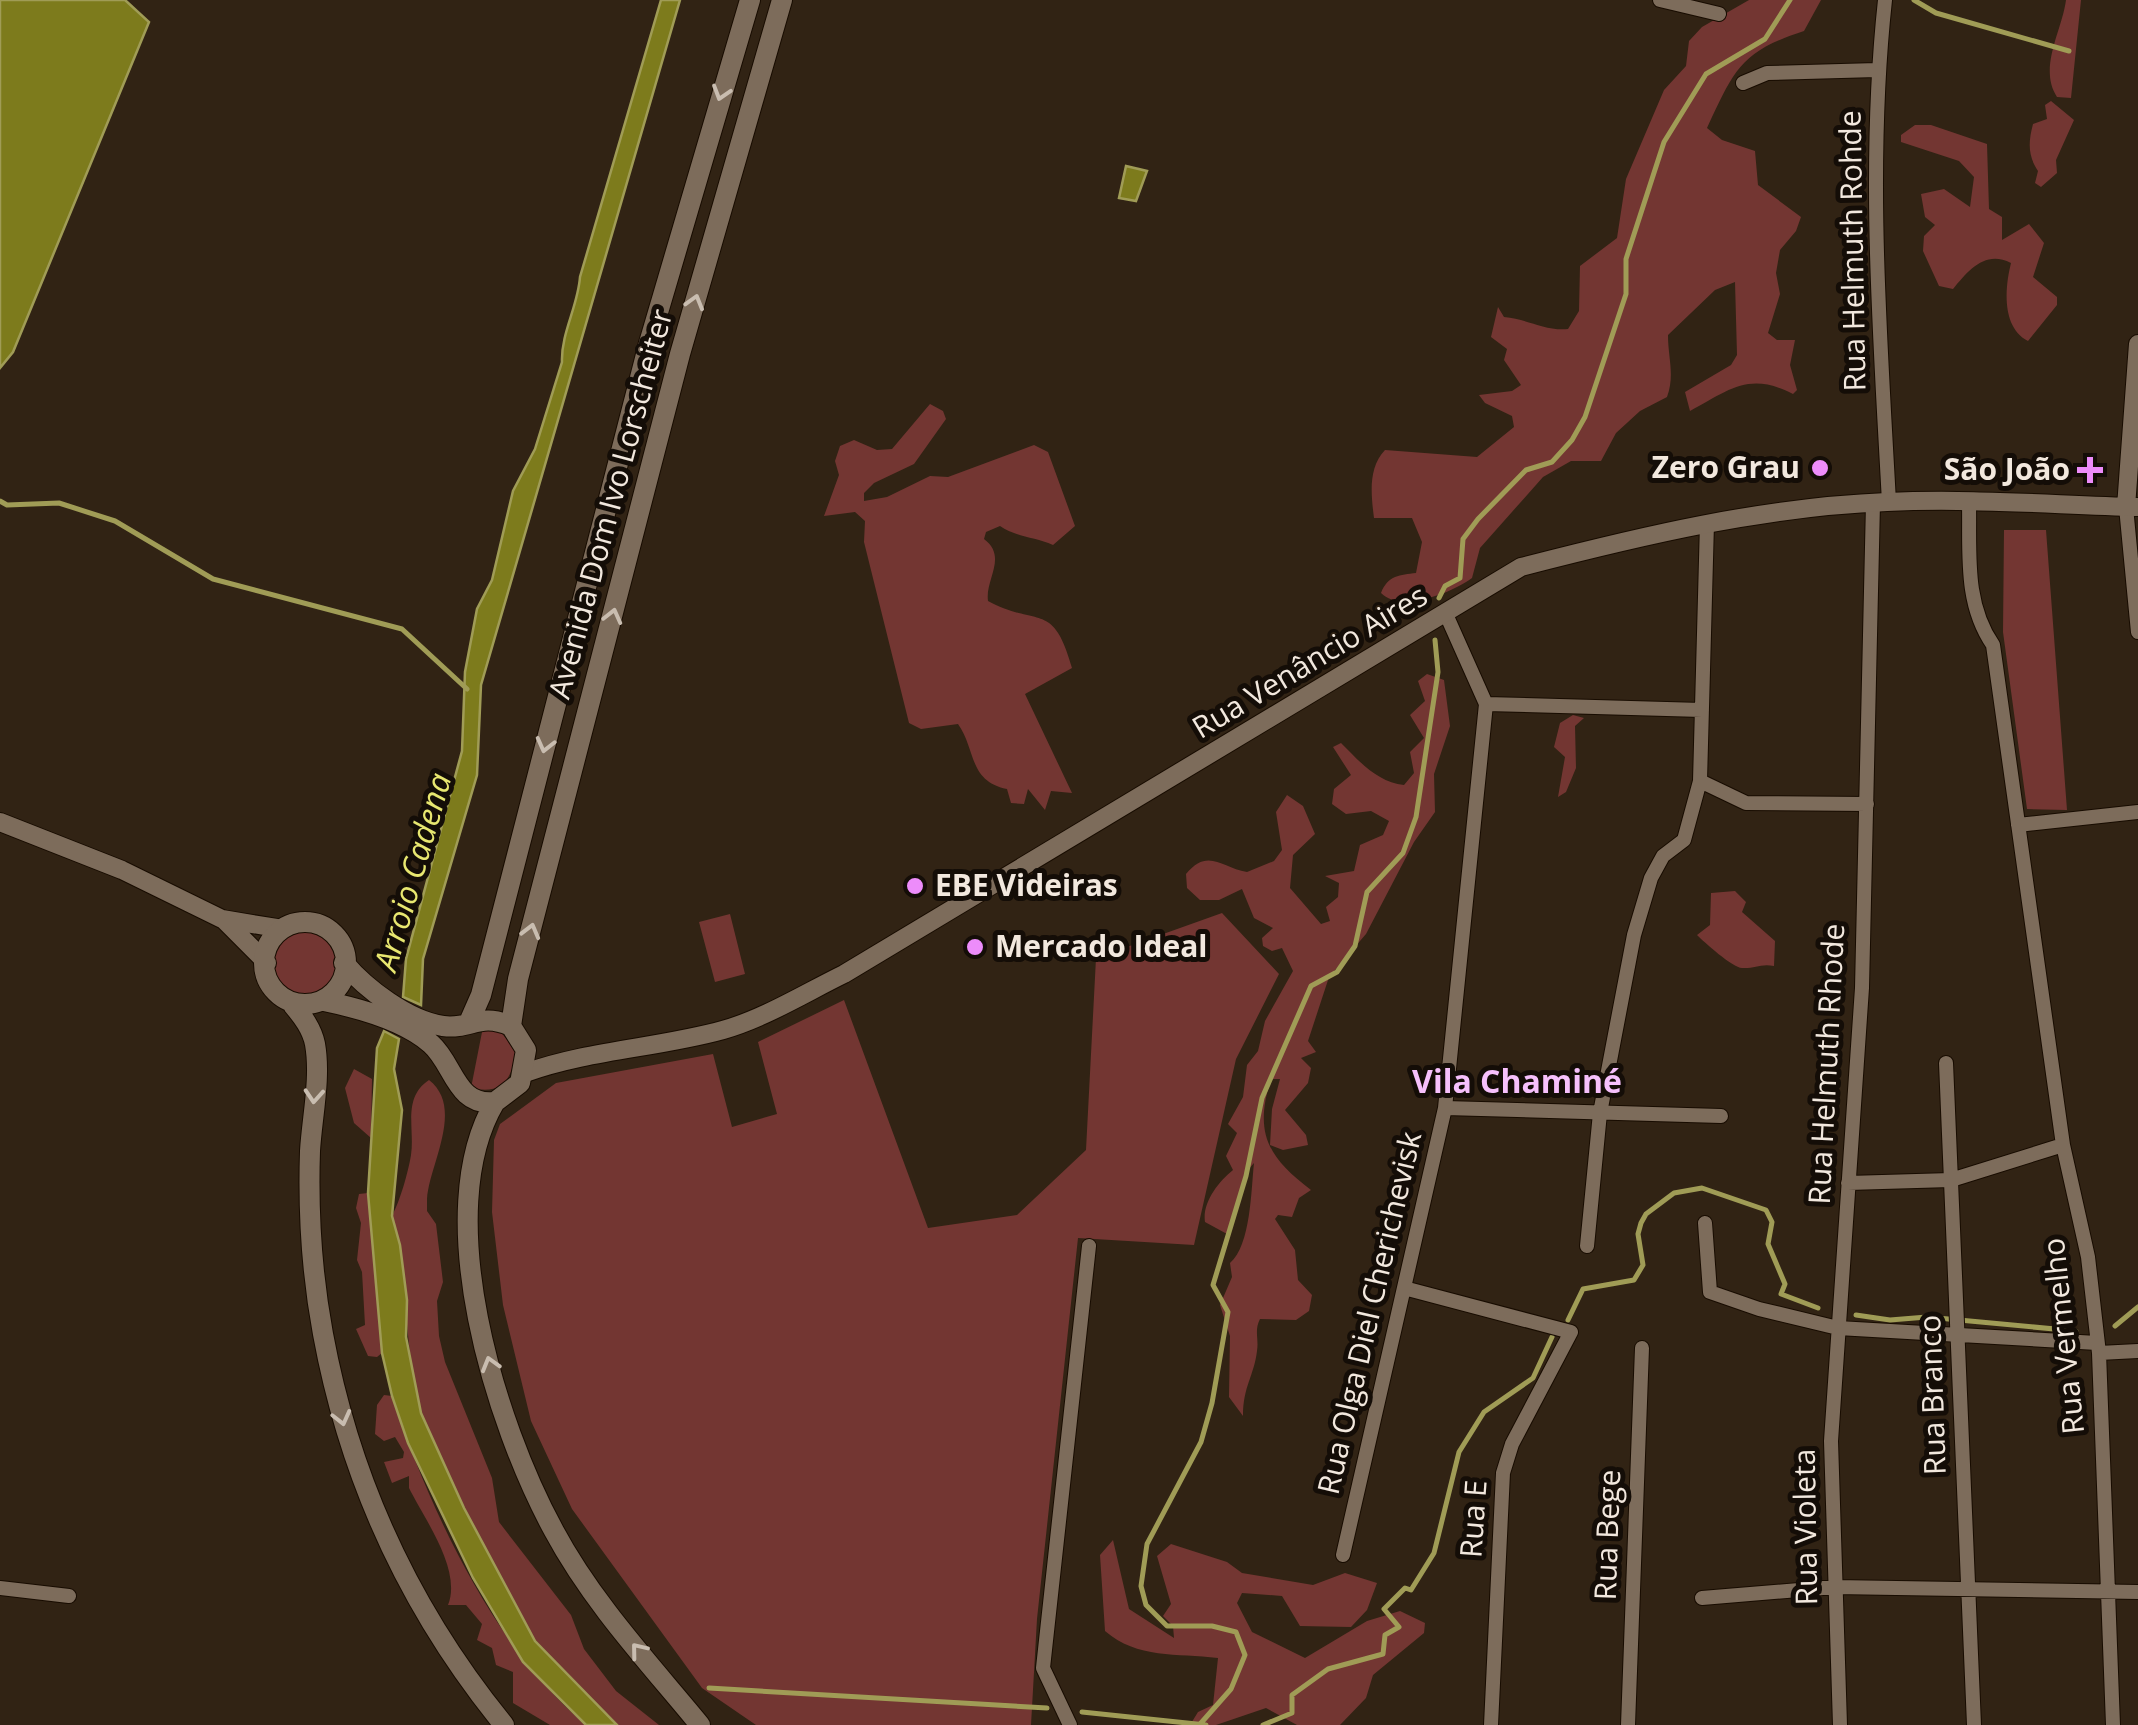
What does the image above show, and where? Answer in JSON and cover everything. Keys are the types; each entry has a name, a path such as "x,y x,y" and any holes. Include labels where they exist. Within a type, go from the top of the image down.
{"main road":[{"name":"Avenida Dom Ivo Lorscheiter","path":"465,1022 481,995 649,343 750,0"},
{"name":"Avenida Dom Ivo Lorscheiter","path":"517,1033 518,979 680,354 782,0"},
{"path":"377,1005 344,963 339,940 324,924 303,920 283,930 272,945 267,963 269,981 278,996 305,1019 316,1046 310,1170 316,1290 347,1438 368,1500 408,1587 454,1660 504,1725"},
{"path":"324,1000 338,985 344,963"},
{"path":"292,1005 303,1007 324,1000 377,1005 425,1030 453,1079 474,1100 495,1102"},
{"path":"425,1030 484,1017 517,1033 525,1073 513,1092 495,1102 480,1128 471,1163 471,1254 486,1351 513,1437 555,1533 604,1607 700,1725"},
{"path":"447,1065 450,1042 465,1022"}],"street":[{"path":"1660,0 1719,14"},
{"name":"Rua Helmuth Rohde","path":"1866,804 1881,502 1878,70 1885,0"},
{"path":"1742,82 1767,73 1878,70"},
{"path":"2138,344 2132,507 2138,632"},
{"name":"Rua Venâncio Aires","path":"525,1073 566,1058 641,1048 730,1028 844,974 1521,567 1707,523 1881,502 2132,507"},
{"name":"Rua Vermelho","path":"1969,504 1971,592 1978,623 1994,645 2063,1145 2088,1257 2098,1348 2113,1725"},
{"path":"1587,1246 1600,1112 1634,936 1651,878 1663,856 1684,840 1700,781 1707,523"},
{"name":"Rua Olga Diel Cherichevisk","path":"1343,1555 1445,1108 1486,704 1446,612"},
{"path":"1486,704 1702,710"},
{"path":"1700,781 1746,803 1866,804"},
{"name":"Rua Helmuth Rhode","path":"1838,1328 1862,988 1866,804"},
{"path":"2018,826 2138,812"},
{"path":"0,822 122,870 222,918 283,930"},
{"path":"222,918 267,963"},
{"name":"Rua Venâncio Aires","path":"517,1033 566,1058"},
{"name":"Rua Branco","path":"1946,1063 1974,1725"},
{"path":"1445,1108 1720,1116"},
{"path":"1848,1184 1951,1180 2063,1145"},
{"path":"1705,1223 1710,1292 1759,1309 1838,1328 2138,1351"},
{"path":"1070,1725 1043,1668 1088,1246"},
{"name":"Rua E","path":"1404,1288 1571,1332 1512,1444 1503,1473 1491,1725"},
{"name":"Rua Violeta","path":"1838,1328 1831,1441 1840,1725"},
{"name":"Rua Bege","path":"1628,1725 1642,1348"},
{"path":"0,1588 69,1596"},
{"path":"1702,1598 1834,1588 2138,1592"}],"shaded area":[{"path":"0,0 125,0 149,22 13,352 0,368"},
{"name":"Arroio Cadena","path":"661,0 680,0 481,685 477,775 423,959 421,1005 403,997 406,959 462,751 465,672 477,609 492,580 513,491 535,449 562,362 580,277"},
{"path":"1749,0 1821,0 1804,31 1766,47 1742,65 1707,128 1722,140 1755,151 1758,185 1801,217 1796,231 1780,250 1776,273 1780,294 1768,333 1777,340 1795,340 1790,365 1797,390 1793,394 1764,384 1740,386 1690,411 1685,392 1731,365 1737,355 1735,282 1715,290 1668,335 1671,374 1667,397 1640,411 1616,433 1601,461 1571,461 1543,477 1480,548 1472,578 1426,599 1390,599 1381,593 1384,587 1395,577 1416,573 1422,542 1412,518 1374,518 1372,482 1380,457 1385,450 1477,457 1514,427 1512,416 1485,403 1479,395 1512,391 1521,385 1504,360 1507,349 1491,337 1498,307 1504,317 1568,329 1579,311 1580,266 1617,238 1626,179 1664,90 1686,66 1689,41 1702,27"},
{"path":"2066,0 2081,0 2071,98 2057,97 2050,74"},
{"path":"2051,101 2074,120 2056,160 2057,173 2041,187 2035,183 2038,171 2031,155 2030,137 2033,124 2047,119 2045,105"},
{"path":"1915,125 1931,125 1987,144 1989,209 2002,217 2002,240 2029,224 2044,243 2033,277 2057,297 2057,305 2028,341 2019,335 2009,316 2007,283 2011,263 1985,261 1953,289 1939,286 1923,251 1924,236 1935,225 1925,217 1921,194 1944,189 1970,207 1974,177 1959,161 1901,142 1901,135"},
{"path":"1126,166 1147,171 1136,201 1119,198"},
{"path":"930,404 943,411 946,419 914,464 874,483 864,493 864,501 887,497 930,476 948,477 1034,445 1048,452 1075,526 1053,545 1000,526 986,532 984,539 991,546 995,561 988,601 1050,624 1065,647 1072,668 1025,694 1072,793 1051,791 1045,810 1028,789 1024,804 1011,803 1007,789 985,779 958,724 921,729 909,723 864,542 865,521 855,512 824,516 839,475 835,461 840,446 854,440 877,450 892,449"},
{"path":"2004,530 2046,530 2067,810 2027,809 2003,632"},
{"path":"1427,674 1444,680 1450,726 1434,774 1435,812 1414,842 1366,934 1329,977 1308,1041 1316,1052 1301,1058 1311,1068 1308,1083 1285,1110 1306,1135 1308,1145 1283,1150 1270,1145 1272,1109 1280,1079 1271,1079 1266,1098 1268,1142 1275,1154 1284,1166 1311,1190 1299,1198 1292,1217 1278,1215 1275,1219 1295,1250 1298,1280 1312,1295 1309,1311 1296,1320 1260,1319 1256,1360 1243,1416 1229,1397 1230,1336 1220,1305 1232,1277 1230,1263 1246,1231 1254,1163 1246,1172 1227,1234 1205,1222 1205,1215 1212,1193 1233,1170 1226,1156 1237,1133 1228,1124 1243,1097 1247,1065 1258,1051 1265,1021 1293,971 1282,948 1272,951 1263,946 1262,938 1273,928 1254,918 1242,889 1219,900 1200,900 1187,888 1186,874 1208,860 1247,872 1274,861 1282,850 1276,812 1287,795 1303,806 1315,834 1293,855 1290,888 1321,924 1330,921 1326,907 1338,897 1339,883 1325,876 1354,871 1360,845 1383,835 1389,821 1371,811 1346,814 1332,804 1334,789 1351,775 1333,747 1341,743 1377,775 1404,785 1414,773 1410,752 1424,738 1410,715 1425,701 1418,681"},
{"path":"1573,715 1584,718 1575,726 1576,768 1566,792 1558,797 1565,757 1554,747 1560,723"},
{"path":"1735,891 1746,902 1742,912 1775,941 1774,966 1738,967 1697,935 1710,925 1711,893"},
{"path":"1222,913 1279,974 1236,1059 1194,1245 1078,1238 1037,1619 1031,1725 756,1725 702,1688 572,1509 531,1421 503,1305 492,1212 494,1140 500,1124 556,1083 713,1054 732,1127 777,1114 758,1042 844,1000 928,1228 1017,1215 1086,1150 1096,958"},
{"path":"730,914 745,974 715,982 699,922"},
{"path":"306,929 329,939 339,962 329,985 306,995 283,985 273,962 283,939"},
{"path":"483,1027 500,1031 516,1051 504,1083 482,1090 471,1088"},
{"name":"Arroio Cadena","path":"384,1031 399,1039 394,1069 402,1110 392,1216 407,1300 406,1337 421,1413 464,1508 535,1641 617,1725 586,1725 523,1662 473,1578 408,1443 392,1396 382,1353 368,1193 377,1048"},
{"path":"354,1069 372,1079 371,1138 354,1123 345,1088"},
{"path":"429,1080 439,1092 445,1121 427,1199 427,1211 436,1224 443,1282 437,1301 439,1336 445,1362 492,1478 499,1522 571,1615 584,1649 616,1691 659,1725 617,1725 537,1643 491,1567 428,1433 415,1388 392,1216 411,1155 412,1105"},
{"path":"368,1193 382,1353 377,1357 368,1356 356,1329 365,1325 362,1272 357,1260 361,1223 356,1208 359,1194"},
{"path":"384,1395 392,1396 445,1529 494,1617 522,1657 586,1725 550,1725 513,1703 513,1672 496,1665 492,1648 477,1640 482,1624 466,1605 448,1605 451,1591 446,1561 409,1488 409,1476 392,1483 384,1462 403,1458 404,1452 395,1437 384,1441 375,1434 377,1405"},
{"path":"1113,1540 1129,1609 1174,1638 1173,1626 1163,1616 1171,1604 1157,1556 1171,1544 1227,1562 1242,1573 1313,1585 1345,1573 1377,1583 1367,1610 1351,1627 1300,1626 1282,1596 1242,1593 1237,1603 1252,1632 1305,1658 1367,1621 1400,1611 1425,1623 1424,1633 1373,1675 1366,1698 1340,1725 1297,1725 1266,1708 1216,1725 1190,1725 1198,1712 1213,1705 1218,1658 1144,1651 1105,1631 1100,1555"}],"waterway":[{"path":"1439,598 1445,586 1460,578 1463,539 1478,519 1526,470 1552,462 1572,440 1585,417 1626,294 1626,259 1664,142 1706,74 1765,39 1790,0"},
{"path":"1914,0 1936,13 2069,51"},
{"path":"0,501 7,505 59,503 115,521 213,579 402,629 467,689"},
{"path":"1201,1723 1231,1689 1245,1655 1236,1632 1212,1626 1167,1626 1146,1605 1141,1586 1147,1544 1201,1442 1212,1403 1228,1312 1213,1285 1246,1176 1262,1098 1311,986 1337,972 1355,946 1367,892 1403,853 1416,817 1438,672 1435,640"},
{"path":"1568,1320 1583,1289 1634,1280 1643,1265 1638,1234 1646,1214 1674,1193 1702,1188 1766,1210 1772,1222 1768,1244 1785,1284 1781,1294 1818,1308"},
{"path":"2115,1326 2138,1307"},
{"path":"1856,1315 1890,1320 1927,1317 2076,1331"},
{"path":"1263,1725 1292,1713 1292,1695 1328,1669 1383,1654 1385,1635 1399,1627 1384,1609 1405,1588 1411,1590 1434,1553 1459,1452 1484,1412 1533,1378 1552,1337"},
{"path":"709,1688 1047,1708"},
{"path":"1082,1712 1206,1725"}],"place":[{"name":"Zero Grau","path":"1820,468"},
{"name":"São João","path":"2090,470"},
{"name":"EBE Videiras","path":"915,886"},
{"name":"Mercado Ideal","path":"975,947"}],"district":[{"name":"Vila Chaminé","path":"1517,1082"}]}
